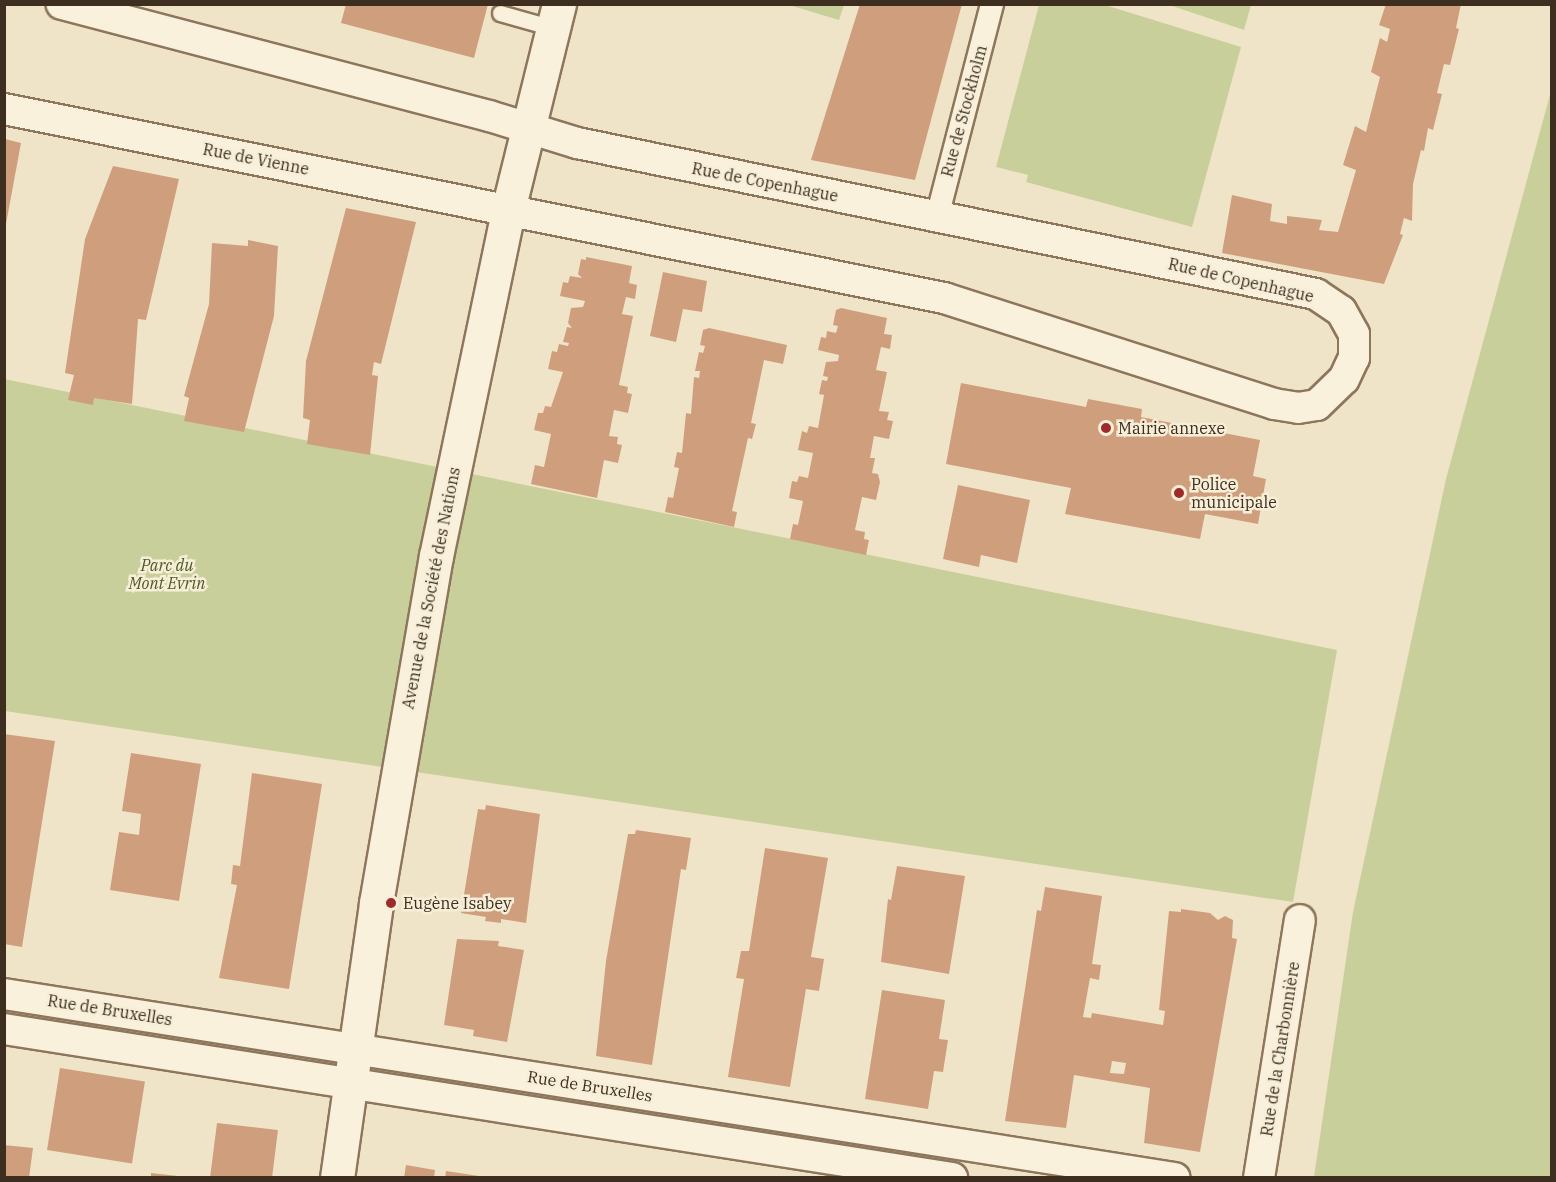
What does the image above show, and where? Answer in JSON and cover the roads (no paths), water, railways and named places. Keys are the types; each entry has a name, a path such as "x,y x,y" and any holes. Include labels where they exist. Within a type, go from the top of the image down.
{"street":[{"path":"61,4 528,129"},
{"name":"Rue de Stockholm","path":"937,217 992,4"},
{"name":"Avenue de la Société des Nations","path":"337,1178 354,1048 408,704 508,210 556,16"},
{"name":"Rue de Vienne","path":"4,109 508,210"},
{"name":"Rue de Copenhague","path":"508,210 944,298 1274,404 1298,408 1317,405 1344,379 1354,358 1354,334 1341,311 1316,294 584,145 528,129"},
{"name":"Rue de la Charbonnière","path":"1259,1178 1300,920"},
{"name":"Rue de Bruxelles","path":"4,994 1175,1178"},
{"path":"4,1029 952,1178"}],"lane":[{"path":"500,13 556,16"}],"place":[{"name":"Mairie annexe","path":"1106,428"},
{"name":"Police municipale","path":"1179,493"},
{"name":"Eugène Isabey","path":"391,903"}],"park label":[{"name":"Parc du Mont Evrin","path":"167,574"}]}
